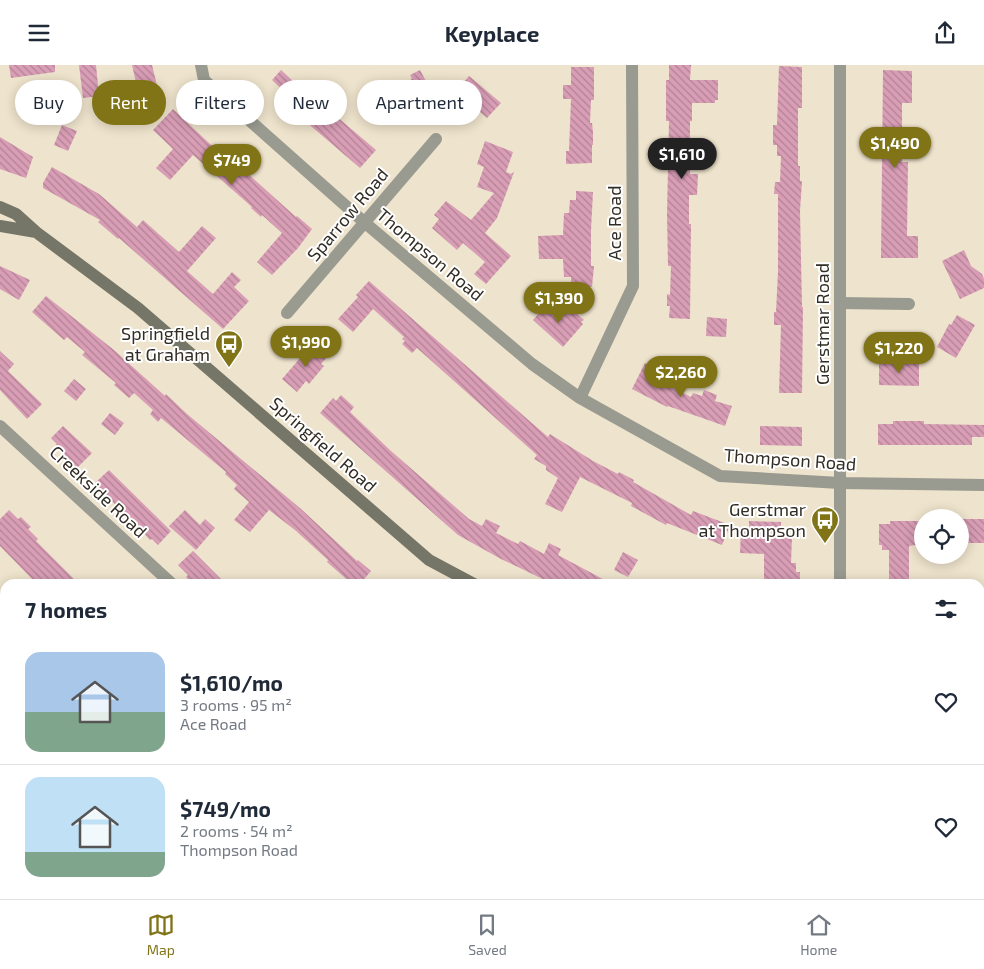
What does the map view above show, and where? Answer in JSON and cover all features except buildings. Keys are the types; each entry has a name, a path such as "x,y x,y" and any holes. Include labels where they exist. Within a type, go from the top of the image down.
{"main road":[{"name":"Springfield Road","path":"0,207 16,214 36,233 138,308 429,560 465,579"},
{"name":"Springfield Road","path":"0,226 36,233"}],"street":[{"name":"Thompson Road","path":"201,65 204,80 364,222 532,364 580,398 720,476 840,483 984,485"},
{"name":"Ace Road","path":"580,398 633,287 632,65"},
{"name":"Gerstmar Road","path":"840,65 840,579"},
{"name":"Sparrow Road","path":"287,313 436,139"},
{"path":"840,303 910,304"},
{"name":"Creekside Road","path":"0,426 167,579"}],"place":[{"name":"Springfield at Graham","path":"229,368"},
{"name":"Gerstmar at Thompson","path":"825,544"}]}
